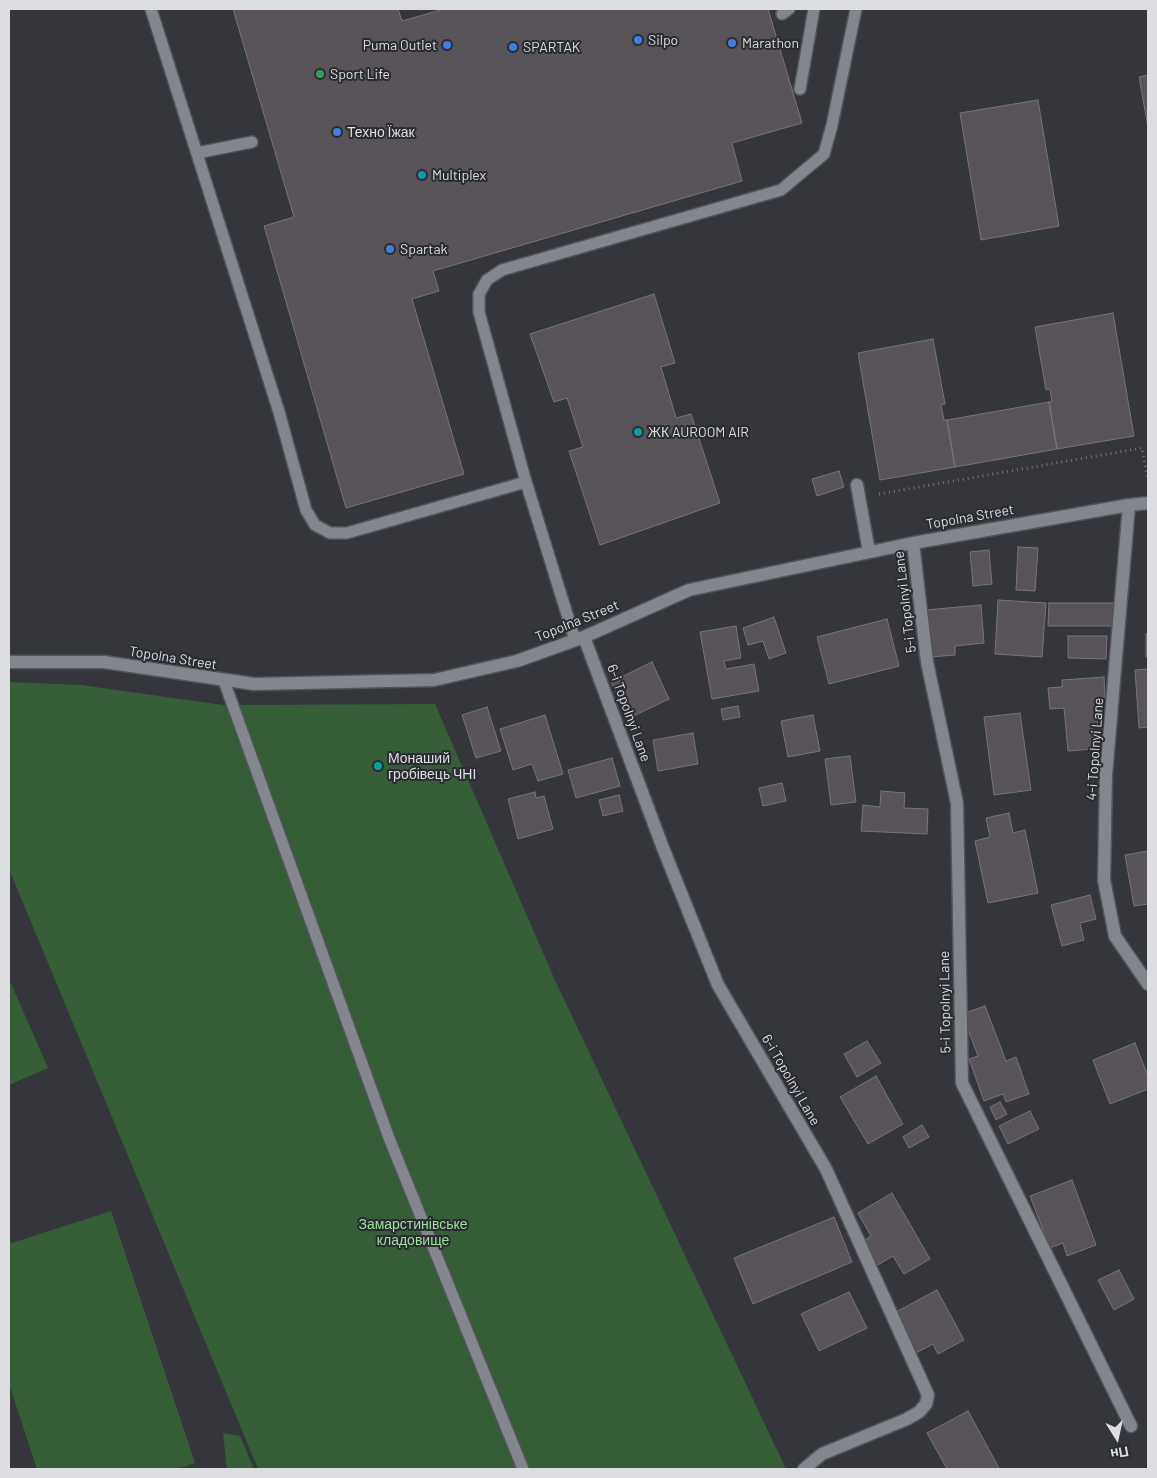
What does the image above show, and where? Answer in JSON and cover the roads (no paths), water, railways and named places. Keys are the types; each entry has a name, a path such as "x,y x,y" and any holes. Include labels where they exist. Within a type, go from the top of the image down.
{"street":[{"path":"857,485 869,552"},
{"name":"Topolna Street","path":"9,662 104,662 254,684 434,680 517,661 580,638 689,590 913,543 1129,504 1148,504"},
{"name":"4-i Topolnyi Lane","path":"1129,504 1106,775 1104,880 1115,936 1148,984"},
{"name":"5-i Topolnyi Lane","path":"913,543 927,662 957,803 962,1083 1131,1426"},
{"name":"6-i Topolnyi Lane","path":"580,638 718,985 826,1169 928,1395 926,1404 913,1416 822,1454 804,1469"}],"lane":[{"path":"151,9 279,412 306,510 315,525 330,533 347,533 526,482"},
{"path":"800,89 814,9"},
{"path":"580,638 526,482 479,312 479,294 487,280 502,270 781,190 824,154 832,125 856,9"},
{"path":"197,153 252,142"},
{"path":"224,680 389,1138 523,1469"}],"place":[{"name":"Silpo","path":"638,40"},
{"name":"Marathon","path":"732,43"},
{"name":"Puma Outlet","path":"447,45"},
{"name":"SPARTAK","path":"513,47"},
{"name":"Sport Life","path":"320,74"},
{"name":"Техно Їжак","path":"337,132"},
{"name":"Multiplex","path":"422,175"},
{"name":"Spartak","path":"390,249"},
{"name":"ЖК AUROOM AIR","path":"638,432"},
{"name":"Монаший гробівець ЧНІ","path":"378,766"}],"park label":[{"name":"Замарстинівське кладовище","path":"413,1232"}]}
